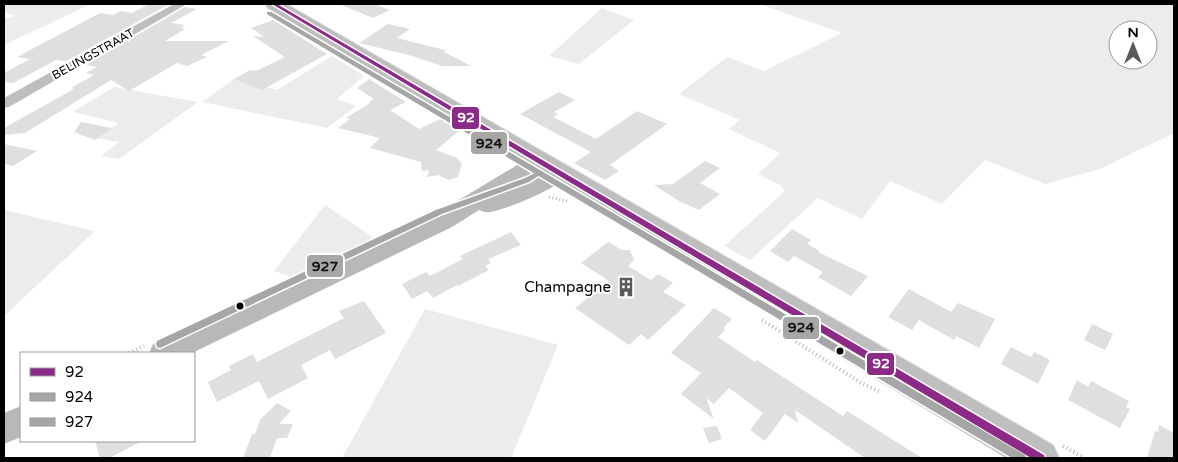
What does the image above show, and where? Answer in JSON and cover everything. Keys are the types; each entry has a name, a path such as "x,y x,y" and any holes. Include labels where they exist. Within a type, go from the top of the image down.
{"main road":[{"path":"274,4 1040,458"},
{"path":"166,352 443,220 531,190 550,167"},
{"path":"4,429 20,421"}],"street":[{"name":"BELINGSTRAAT","path":"4,104 182,4"}],"path":[{"path":"551,198 570,202"}],"shaded area":[{"path":"4,4 91,4 4,45 4,19 15,16 4,12"},
{"path":"759,4 1174,4 1174,133 1100,169 1045,184 985,160 942,204 890,181 862,219 818,198 750,260 724,246 785,191 780,185 758,174 780,153 729,129 740,120 679,94 727,57 764,71 842,33"},
{"path":"602,8 634,20 579,64 549,56"},
{"path":"332,56 364,76 337,99 356,106 327,128 202,102 234,79 277,90"},
{"path":"114,87 198,102 119,159 101,156 119,142 96,138 119,123 73,112"},
{"path":"325,205 374,238 292,277 274,271"},
{"path":"4,210 95,231 4,316"},
{"path":"425,309 558,345 511,458 342,458"}],"building":[{"path":"149,4 168,5 66,61 56,60 13,83 4,82 4,73 30,59 17,57 100,13 113,15 121,11 132,13"},
{"path":"339,4 374,4 390,10 373,18"},
{"path":"185,7 197,9 171,23 185,25 181,28 185,29 165,41 229,41 201,55 207,57 187,66 177,63 129,91 111,80 25,133 4,135 4,128 74,89 71,88 94,75 86,73 97,67 86,65"},
{"path":"273,20 327,54 262,90 234,79 250,70 256,71 285,57 253,36 264,37 251,28"},
{"path":"388,24 410,29 397,38 445,50 444,52 471,66 442,66 409,55 359,43"},
{"path":"369,79 406,102 390,110 419,129 440,119 459,131 436,150 457,158 462,164 458,177 449,180 438,175 427,177 429,170 422,171 421,162 370,148 380,138 338,128 350,119 346,118 374,99 357,88"},
{"path":"559,92 575,100 554,112 558,114 553,117 596,139 637,111 667,124 610,165 619,171 605,180 574,163 591,152 520,114"},
{"path":"81,122 112,128 95,140 74,132"},
{"path":"4,144 37,151 13,166 4,164"},
{"path":"705,161 720,168 700,183 720,194 699,210 679,201 654,185 673,184"},
{"path":"792,229 811,240 807,244 820,251 818,252 868,276 851,296 818,277 823,272 794,256 788,262 770,251"},
{"path":"511,232 521,245 488,259 491,263 485,266 489,270 433,298 427,291 412,299 402,284 426,272 430,276 463,259 460,256"},
{"path":"608,242 622,250 630,250 634,260 628,266 651,280 658,274 673,283 663,292 686,305 648,340 641,334 629,345 575,308 609,281 581,263"},
{"path":"909,289 951,312 958,303 995,319 979,348 956,336 954,340 919,320 912,330 888,317"},
{"path":"364,301 386,333 335,359 330,350 301,365 308,378 268,399 259,381 217,402 208,382 231,370 229,366 253,354 257,362 344,318 339,311"},
{"path":"714,308 732,319 718,337 843,416 847,411 922,458 865,458 795,410 798,423 785,414 765,441 750,430 763,413 729,388 714,404 706,398 714,419 681,394 701,373 671,353"},
{"path":"1092,324 1113,334 1105,350 1084,340"},
{"path":"1011,347 1031,357 1034,352 1050,360 1038,384 1001,364"},
{"path":"1077,380 1088,387 1091,381 1129,401 1126,407 1130,409 1120,428 1068,400"},
{"path":"277,403 291,411 279,424 293,424 287,438 277,438 270,458 243,458 252,434 255,434 260,420"},
{"path":"1159,425 1174,433 1174,458 1147,458 1155,431 1158,432"},
{"path":"717,426 722,439 709,443 703,428"},
{"path":"95,442 140,442 109,458 100,458"}],"transit line":[{"name":"92","path":"274,4 1040,458"},
{"name":"924","path":"269,13 1021,458"},
{"name":"927","path":"160,344 439,212 527,180 540,173 269,13"}],"place":[{"name":"Champagne","path":"626,287"}]}
